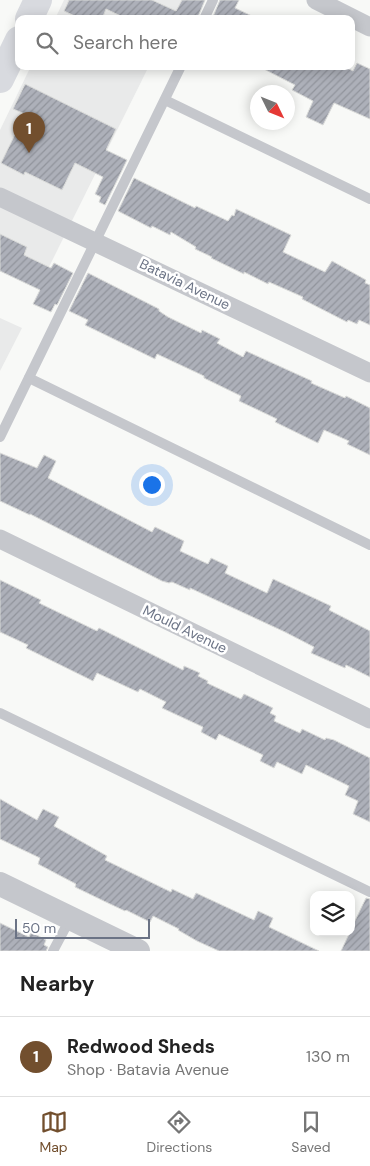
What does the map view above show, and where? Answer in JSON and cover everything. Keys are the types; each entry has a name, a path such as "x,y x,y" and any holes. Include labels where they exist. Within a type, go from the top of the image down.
{"main road":[{"path":"31,15 38,0"},
{"path":"0,79 15,48"}],"street":[{"path":"316,0 346,15"},
{"path":"355,20 370,27"},
{"name":"Batavia Avenue","path":"0,197 370,373"},
{"name":"Mould Avenue","path":"0,538 370,719"},
{"path":"0,884 138,951"}],"lane":[{"path":"206,15 213,0"},
{"path":"0,437 179,70"},
{"path":"165,100 370,199"},
{"path":"28,378 370,545"},
{"path":"0,713 370,892"},
{"path":"53,951 70,918"}],"shaded area":[{"path":"64,0 182,0 174,15 57,15"},
{"path":"29,70 147,70 38,289 0,271 0,130"},
{"path":"0,318 22,328 0,371"}],"building":[{"path":"69,0 152,0 176,11 182,0 205,0 199,15 119,15 106,9 104,15 72,15 64,11"},
{"path":"220,0 239,0 235,8 250,15 214,15"},
{"path":"357,63 370,69 370,119 334,103 323,125 306,117 313,101 295,92 295,85 266,70 353,71"},
{"path":"25,84 116,129 106,150 127,160 105,205 99,202 101,197 95,194 103,177 75,163 62,190 25,172 24,175 1,163 25,114 13,109"},
{"path":"134,178 195,208 196,206 228,221 232,215 234,216 236,209 291,235 283,252 325,272 332,261 366,280 365,283 370,285 370,325 359,320 357,324 348,320 347,322 302,299 303,297 269,282 268,284 244,272 244,274 211,258 171,232 170,235 152,226 151,228 118,211"},
{"path":"0,234 27,247 24,255 51,268 54,263 73,273 57,305 55,304 51,312 33,304 40,290 0,271"},
{"path":"88,273 159,309 168,317 201,333 202,330 220,339 217,343 243,357 246,351 312,381 311,383 345,398 346,396 370,408 370,455 347,444 349,441 324,430 318,443 275,422 277,419 239,401 241,396 204,378 204,376 157,354 155,359 85,325 88,320 69,311"},
{"path":"0,453 37,468 44,455 56,461 48,478 152,532 155,527 184,541 180,551 208,564 211,558 228,566 225,573 267,593 273,579 331,606 329,610 370,631 370,677 346,665 345,668 311,653 314,647 285,632 190,588 190,590 172,582 162,581 30,514 0,501"},
{"path":"0,580 41,600 39,603 97,631 99,628 183,670 184,666 200,673 198,676 208,681 207,683 241,699 244,694 273,708 270,713 276,716 274,721 300,733 302,729 325,740 326,738 334,740 370,758 370,822 353,814 358,801 345,795 349,786 306,765 302,774 277,762 274,768 260,761 263,755 219,734 216,740 201,732 203,727 162,708 166,702 140,689 138,692 97,673 93,681 26,648 28,645 0,632"},
{"path":"0,799 37,820 43,809 59,817 54,826 107,856 105,860 171,892 172,889 193,899 196,893 254,920 258,911 273,918 269,927 319,951 219,951 153,916 150,922 108,903 75,887 76,884 38,864 40,858 0,839"},
{"path":"366,898 370,899 370,951 341,951 348,936 355,936 355,921"},
{"path":"0,923 29,937 31,932 46,940 44,945 48,947 46,951 0,951"}],"place":[{"name":"Redwood Sheds","path":"29,153"}]}
